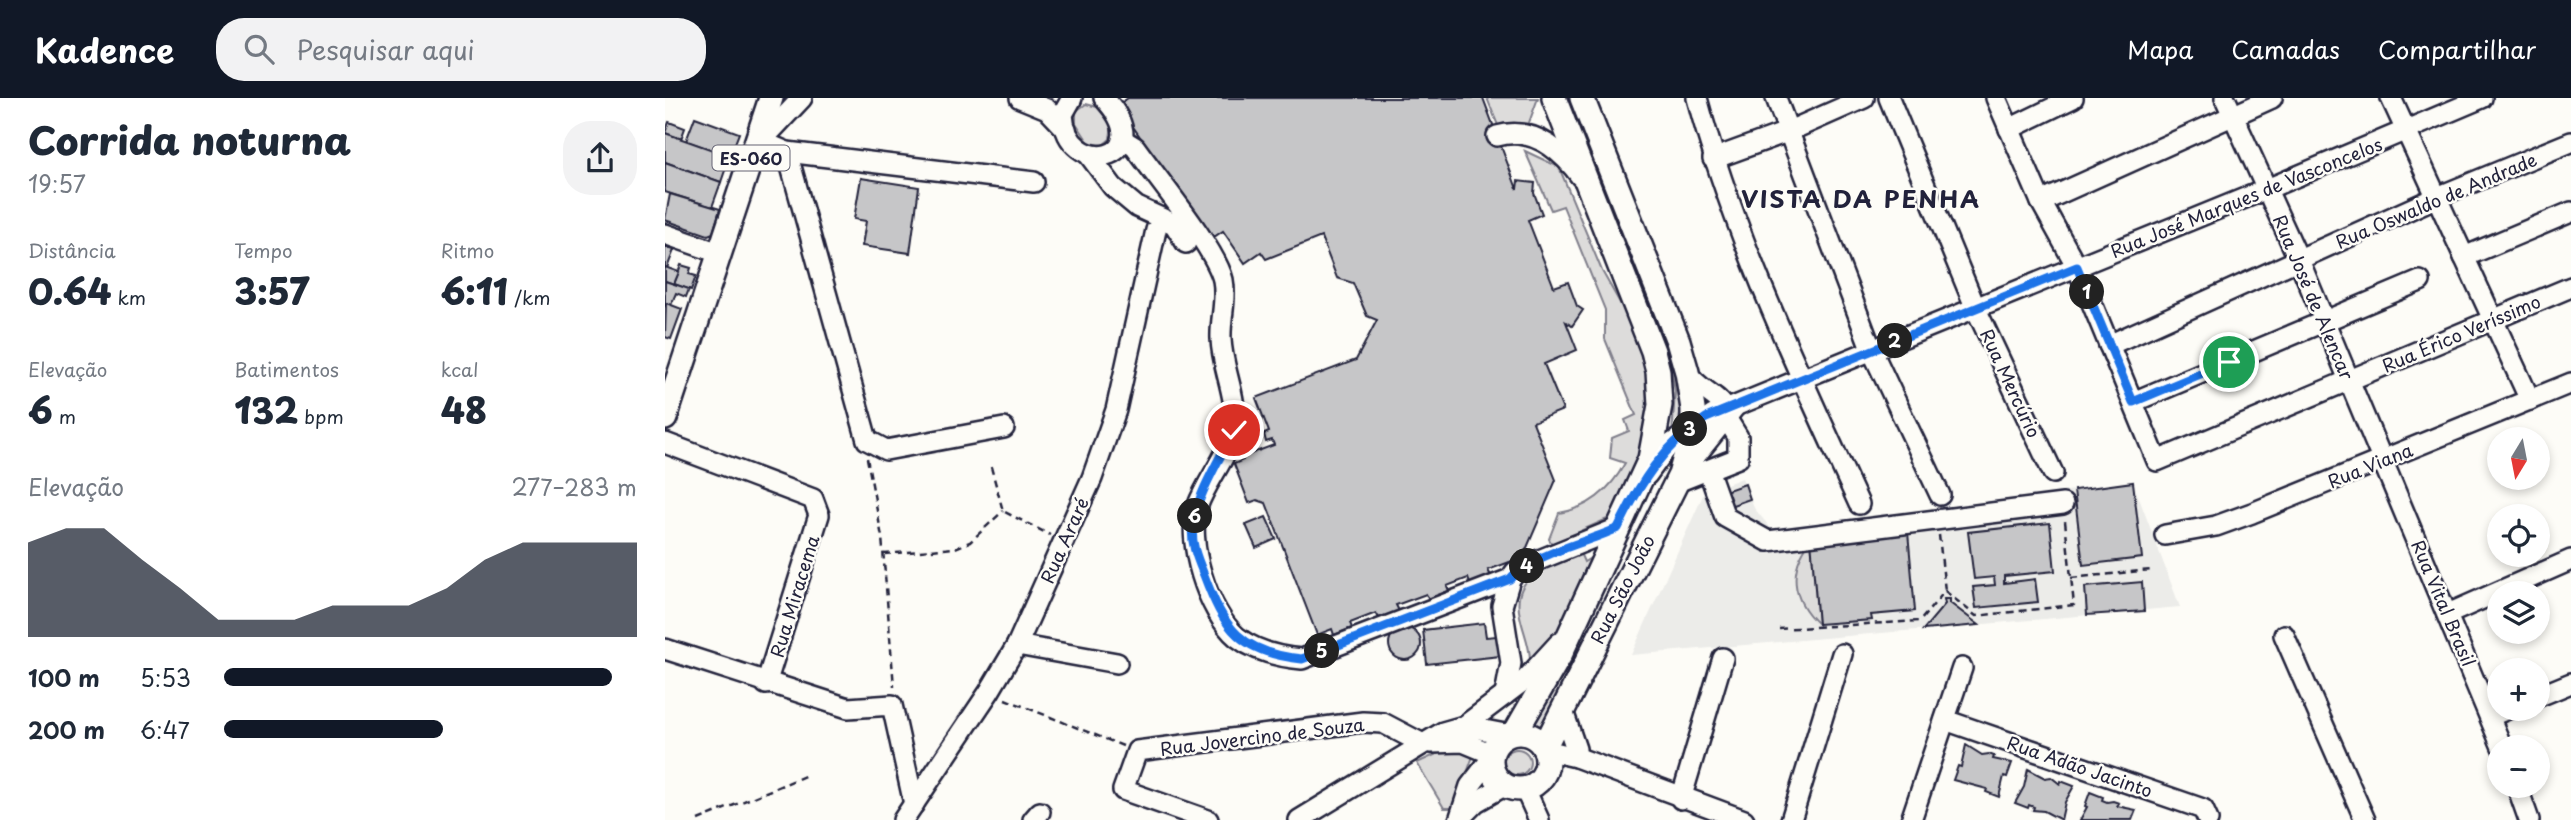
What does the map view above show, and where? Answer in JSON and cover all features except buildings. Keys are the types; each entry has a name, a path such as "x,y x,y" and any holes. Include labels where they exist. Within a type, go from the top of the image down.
{"main road":[{"name":"ES-060","path":"665,418 758,145 771,98"},
{"name":"Rua São João","path":"1512,734 1571,629 1641,481 1657,432 1658,371 1638,308 1554,98"},
{"name":"Rua São João","path":"1544,749 1678,479 1693,428 1687,372 1678,341 1582,98"},
{"path":"1512,734 1532,736 1544,749 1546,770 1535,785 1514,787 1493,774 1491,756 1496,744 1512,734"}],"street":[{"path":"802,98 758,145 787,152 1034,182"},
{"path":"1020,98 1047,109 1082,151 1089,155 1113,187 1137,207 1174,224 1186,243"},
{"path":"1066,129 1063,114 1072,98"},
{"path":"1104,98 1122,120 1135,147 1209,252 1223,283 1221,349 1234,401 1234,430 1198,505 1193,525 1193,546 1228,628 1240,639 1262,649 1282,657 1302,659 1510,579"},
{"path":"1697,98 1713,159 1801,378 1859,505"},
{"path":"1776,98 1872,351 1940,495"},
{"path":"1713,159 1787,132 1864,98"},
{"name":"Rua Mercúrio","path":"1889,98 1976,309 2053,473"},
{"path":"1996,98 2041,202 2077,267 2133,402 2420,281"},
{"path":"2009,129 2073,98"},
{"path":"2041,202 2229,106 2272,98"},
{"path":"2391,98 2530,400"},
{"name":"Rua José Marques de Vasconcelos","path":"1641,481 1668,446 1706,418 2267,190 2482,98"},
{"name":"Rua José de Alencar","path":"2229,106 2299,260 2384,459"},
{"path":"1497,136 1525,134 1553,148 1573,166 1597,205"},
{"path":"1089,155 1106,156 1114,152 1128,136"},
{"name":"Rua Oswaldo de Andrade","path":"2109,345 2437,197 2571,142"},
{"path":"787,152 863,434 872,446 886,450 1004,428"},
{"path":"2464,257 2571,212"},
{"name":"Rua Araré","path":"908,812 989,692 1017,645 1092,478 1116,410 1156,230"},
{"path":"665,234 719,253"},
{"name":"Rua Érico Veríssimo","path":"2133,402 2157,461 2571,287"},
{"path":"1678,479 1709,472 1740,456 1730,410 1698,387 1687,372"},
{"name":"Rua Viana","path":"2165,535 2216,526 2571,383"},
{"path":"1678,479 1695,461 1730,410"},
{"name":"Rua Miracema","path":"665,443 813,499 819,515 767,684"},
{"name":"Rua Vital Brasil","path":"2384,459 2448,614 2487,688"},
{"path":"1709,472 1725,517 1768,541 2063,504"},
{"path":"1505,695 1511,663 1501,606 1510,579 1515,572 1539,560 1618,528"},
{"path":"2448,614 2571,560"},
{"path":"1299,820 1443,732 1464,726 1526,679 1571,629"},
{"path":"2284,635 2365,820"},
{"path":"1017,645 1117,663"},
{"path":"665,649 848,708 892,705 908,812"},
{"path":"1791,820 1842,654"},
{"path":"1681,799 1723,658"},
{"path":"1911,820 1962,668"},
{"path":"2550,692 2571,683"},
{"path":"1563,711 1576,749 1576,757"},
{"name":"Rua Adão Jacinto","path":"1945,720 2203,809 2208,820"},
{"name":"Rua Jovercino de Souza","path":"1137,751 1363,722 1383,723 1423,744"},
{"path":"1464,726 1512,734"},
{"path":"1423,744 1463,742 1491,756 1470,786 1459,819"},
{"path":"1544,749 1576,757 1681,799 1744,820"},
{"path":"1137,751 1123,790 1208,820"},
{"path":"1459,819 1476,802 1514,787 1539,820"},
{"path":"2521,798 2529,820"}],"path":[{"path":"872,446 866,461 884,554 895,674 892,705"},
{"path":"991,467 1003,511 1062,541"},
{"path":"1937,520 1945,591 1976,616 2074,604 2063,504"},
{"path":"884,554 955,548 970,542 1003,511"},
{"path":"2071,578 2151,570"},
{"path":"1779,629 1920,621 1945,591"},
{"path":"989,692 1137,751"},
{"path":"698,820 807,775"}],"shaded area":[{"path":"1487,98 1538,98 1527,128 1499,128"},
{"path":"1567,98 1572,98 1611,204 1648,286 1673,356 1679,388 1680,415 1672,436 1675,391 1668,352 1607,207"},
{"path":"1086,104 1097,107 1112,125 1110,139 1103,145 1089,143 1076,123 1076,111"},
{"path":"1525,151 1559,167 1602,271 1638,335 1650,378 1649,436 1614,516 1582,530 1583,536 1553,546 1549,539 1559,513 1580,507 1598,496 1613,481 1625,463 1610,458 1612,438 1629,431 1625,420 1636,415 1605,339 1605,310 1563,206 1551,210"},
{"path":"1742,478 1754,508 1773,531 2133,482 2180,607 1631,655 1704,493"},
{"path":"1811,540 1818,624 1802,604 1796,584 1799,562"},
{"path":"1580,553 1584,562 1592,557 1592,565 1568,618 1542,652 1530,658 1518,602 1521,590 1535,573"},
{"path":"1582,648 1548,732 1530,724"},
{"path":"1452,747 1472,754 1472,759 1454,808 1444,808 1417,763"},
{"path":"1517,749 1527,752 1530,762 1527,772 1517,775 1507,772 1504,762 1507,752"}],"district":[{"name":"VISTA DA PENHA","path":"1861,198"}],"route":[{"path":"1234,430 1198,505 1193,525 1193,546 1220,616 1228,628 1240,639 1262,649 1282,657 1302,659 1510,579 1515,572 1539,560 1618,528 1641,481 1654,468 1668,446 1700,421 2077,267 2133,402 2229,362"}]}
